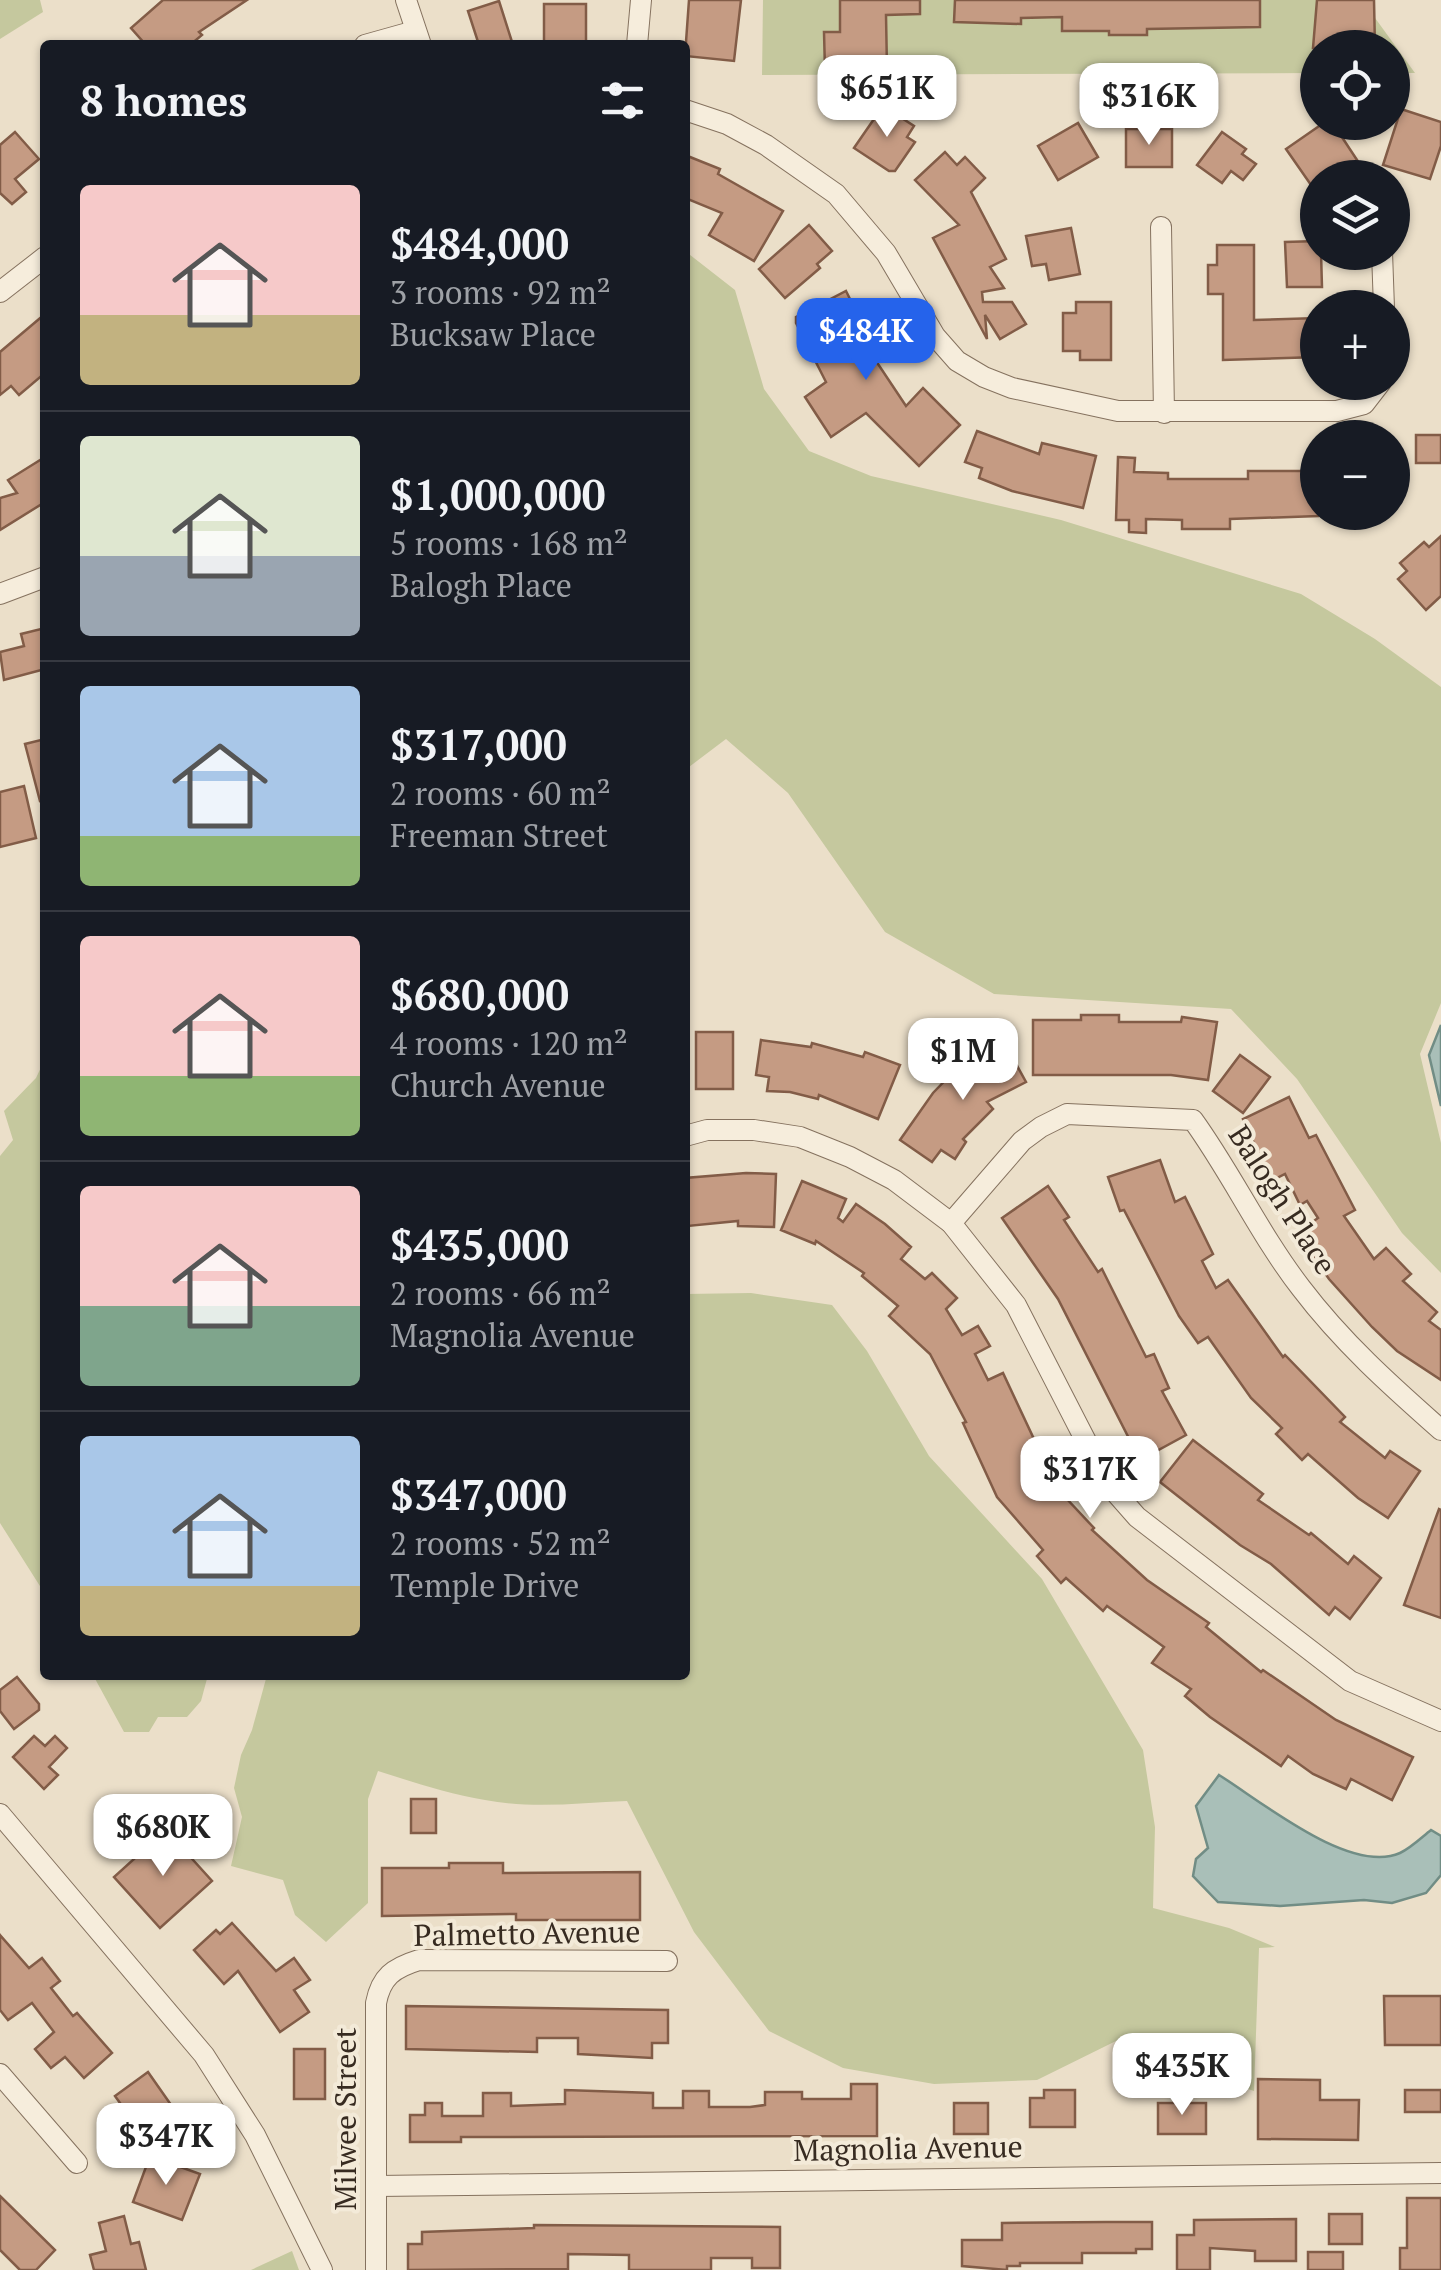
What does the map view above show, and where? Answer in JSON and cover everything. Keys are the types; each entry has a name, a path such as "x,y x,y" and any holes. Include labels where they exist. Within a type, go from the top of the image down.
{"street":[{"path":"406,0 418,38"},
{"path":"638,40 642,0"},
{"path":"690,112 726,124 766,145 836,194 886,253 935,336 957,361 984,378 1012,388 1118,411 1337,411 1367,400"},
{"path":"1161,228 1164,413"},
{"path":"0,292 40,262"},
{"path":"0,594 40,578"},
{"name":"Balogh Place","path":"950,1224 1022,1141 1041,1126 1067,1114 1193,1120 1224,1162 1299,1286 1352,1351 1441,1430"},
{"path":"690,1135 707,1130 754,1130 800,1137 894,1180 950,1224 1016,1305 1108,1484 1137,1517 1350,1682 1441,1721"},
{"path":"0,1814 204,2055 255,2135 322,2270"},
{"name":"Palmetto Avenue","path":"390,1972 419,1960 666,1961"},
{"name":"Milwee Street","path":"376,2270 376,2003 380,1985 390,1972"},
{"path":"0,2074 77,2163"},
{"name":"Magnolia Avenue","path":"377,2186 1441,2173"}],"green space":[{"path":"0,0 40,0 43,12 0,39"},
{"path":"763,0 1362,0 1384,30 1300,30 1300,73 762,75"},
{"path":"690,255 735,290 764,389 809,451 871,476 1061,520 1301,594 1375,639 1441,687 1441,1003 1420,1054 1441,1143 1441,1273 1402,1233 1297,1079 1231,1009 994,994 885,932 788,793 726,739 690,766"},
{"path":"40,1070 40,1586 0,1523 0,1156 13,1140 4,1111"},
{"path":"751,1293 832,1305 867,1351 929,1456 1042,1579 1143,1750 1155,1827 1153,1908 1229,1928 1275,1947 1259,1948 1254,2091 1218,2079 1169,2042 1120,2039 1037,2080 934,2084 843,2068 769,2031 694,1932 627,1801 502,1803 378,1771 368,1799 368,1903 326,1942 295,1915 283,1880 231,1866 242,1817 234,1788 266,1680 690,1680 690,1294"},
{"path":"96,1680 207,1680 201,1701 187,1717 158,1717 149,1732 124,1732"},
{"path":"292,2251 299,2270 251,2270"}],"water":[{"path":"1441,1025 1441,1106 1429,1055"},
{"path":"1219,1775 1306,1832 1357,1854 1380,1857 1400,1853 1431,1830 1441,1836 1441,1875 1426,1893 1392,1903 1364,1900 1280,1906 1218,1902 1193,1876 1196,1859 1208,1848 1196,1806"}],"building":[{"path":"163,0 247,0 199,32 202,35 196,40 142,40 131,28"},
{"path":"689,0 741,0 734,61 690,57 690,40 686,40"},
{"path":"840,0 920,0 920,14 886,15 887,69 825,71 824,32 840,32"},
{"path":"955,0 1260,0 1260,27 1147,29 1147,35 1109,35 1109,31 1062,31 1062,17 1021,18 1021,24 954,22"},
{"path":"1317,0 1374,0 1375,30 1314,30"},
{"path":"499,1 511,40 477,40 468,11"},
{"path":"544,4 586,4 586,40 544,40"},
{"path":"883,106 914,126 907,137 915,142 895,171 854,148"},
{"path":"1410,112 1441,122 1441,146 1430,179 1410,173 1410,160 1385,160 1391,140 1410,140"},
{"path":"1078,123 1098,157 1058,180 1038,146"},
{"path":"1126,129 1172,129 1172,167 1126,167"},
{"path":"15,132 39,159 15,179 26,192 12,204 0,193 0,145"},
{"path":"1222,132 1246,149 1242,154 1256,164 1243,180 1231,171 1222,183 1197,165"},
{"path":"1300,139 1344,140 1357,160 1300,160 1300,169 1286,149"},
{"path":"945,152 957,165 965,157 985,178 971,192 1006,259 990,267 1004,288 982,292 983,302 1012,302 1026,324 1000,339 985,315 987,339 933,238 959,225 915,180"},
{"path":"690,157 720,169 718,174 783,211 754,261 709,235 722,213 690,200"},
{"path":"809,225 832,251 817,264 820,268 785,298 759,269"},
{"path":"1071,228 1080,274 1049,280 1046,264 1032,266 1026,236"},
{"path":"1285,242 1300,242 1300,270 1322,270 1322,287 1287,287"},
{"path":"1217,245 1254,245 1254,320 1300,319 1300,358 1223,360 1223,294 1208,294 1208,265 1217,265"},
{"path":"846,291 859,317 866,313 878,336 864,343 906,406 923,388 960,425 919,466 866,413 831,437 805,397 826,382 796,317"},
{"path":"1076,302 1111,302 1111,360 1080,360 1080,351 1063,351 1063,313 1076,313"},
{"path":"40,318 40,377 19,395 11,386 0,395 0,352"},
{"path":"977,431 1039,454 1042,443 1096,456 1083,508 1012,491 979,478 982,468 965,462"},
{"path":"1416,435 1441,435 1441,463 1416,463"},
{"path":"1118,457 1135,458 1134,472 1168,473 1168,479 1248,479 1248,471 1300,471 1300,517 1230,519 1230,529 1182,529 1182,520 1146,519 1146,533 1129,532 1129,520 1116,520"},
{"path":"40,460 40,505 0,530 0,498 17,493 8,480"},
{"path":"1441,536 1441,596 1426,610 1398,579 1407,571 1400,563 1424,542 1429,547"},
{"path":"40,629 40,670 4,680 0,652 24,646 21,634"},
{"path":"40,740 40,801 25,744"},
{"path":"24,786 36,838 0,847 0,792"},
{"path":"1081,1015 1119,1015 1119,1022 1181,1022 1182,1017 1217,1022 1208,1080 1171,1075 1033,1075 1033,1020 1081,1020"},
{"path":"696,1032 733,1032 733,1089 696,1089"},
{"path":"761,1040 811,1047 812,1043 863,1057 865,1052 900,1065 878,1119 819,1095 818,1099 767,1091 769,1077 756,1075"},
{"path":"1004,1042 1026,1082 987,1102 993,1109 963,1139 966,1142 955,1159 941,1150 932,1162 900,1140 933,1093 962,1063"},
{"path":"1240,1055 1270,1077 1243,1113 1213,1091"},
{"path":"1289,1097 1309,1138 1316,1135 1355,1210 1344,1216 1374,1259 1386,1248 1411,1274 1403,1281 1437,1312 1429,1321 1441,1330 1441,1380 1397,1351 1372,1327 1329,1279 1297,1233 1318,1218 1307,1201 1300,1205 1285,1174 1271,1181 1243,1119"},
{"path":"1160,1160 1175,1202 1185,1197 1213,1254 1202,1261 1216,1288 1228,1280 1283,1357 1345,1417 1340,1422 1385,1458 1390,1451 1420,1471 1388,1518 1358,1498 1308,1454 1302,1460 1276,1434 1282,1428 1251,1398 1208,1337 1198,1343 1179,1316 1124,1210 1120,1211 1108,1177"},
{"path":"776,1174 774,1227 738,1226 738,1221 690,1226 690,1178"},
{"path":"802,1181 846,1199 838,1218 843,1222 856,1204 885,1224 911,1247 901,1259 925,1279 932,1273 957,1298 946,1309 962,1335 978,1326 990,1346 975,1354 988,1380 1003,1373 1049,1471 1092,1530 1147,1580 1209,1623 1206,1627 1261,1672 1336,1720 1413,1757 1392,1800 1351,1779 1346,1789 1313,1774 1288,1756 1281,1766 1210,1717 1185,1696 1191,1689 1152,1663 1164,1647 1107,1606 1103,1611 1066,1578 1061,1583 1037,1556 1043,1550 997,1497 963,1423 966,1422 930,1354 889,1316 898,1306 862,1276 864,1273 816,1241 815,1244 781,1230"},
{"path":"1048,1186 1069,1217 1064,1220 1098,1272 1102,1269 1146,1357 1154,1354 1169,1388 1162,1391 1186,1435 1140,1460 1058,1299 1002,1218"},
{"path":"1193,1440 1263,1494 1258,1500 1311,1533 1348,1564 1354,1556 1381,1578 1350,1619 1335,1607 1329,1615 1271,1564 1240,1545 1160,1482"},
{"path":"1441,1510 1441,1618 1404,1605"},
{"path":"17,1677 39,1704 39,1710 14,1729 0,1711 0,1690"},
{"path":"34,1736 45,1746 55,1736 67,1748 49,1767 58,1775 44,1789 13,1757"},
{"path":"411,1799 436,1799 436,1833 411,1833"},
{"path":"166,1830 212,1881 160,1928 114,1877"},
{"path":"449,1863 503,1863 503,1873 640,1872 640,1920 516,1920 516,1914 382,1916 382,1868 449,1868"},
{"path":"232,1923 276,1971 294,1958 310,1980 294,1990 309,2012 280,2032 238,1971 224,1984 194,1950 216,1930 220,1934"},
{"path":"0,1935 29,1968 42,1958 60,1981 51,1988 73,2016 77,2013 112,2053 84,2078 65,2057 51,2068 35,2049 54,2032 32,2003 8,2020 0,2010"},
{"path":"1384,1996 1441,1996 1441,2045 1385,2045"},
{"path":"406,2006 668,2010 668,2043 652,2043 652,2058 578,2054 578,2038 537,2038 537,2052 406,2049"},
{"path":"294,2049 325,2049 325,2099 294,2099"},
{"path":"148,2072 183,2122 150,2145 115,2096"},
{"path":"1258,2079 1320,2080 1320,2100 1359,2100 1358,2140 1258,2139"},
{"path":"851,2084 877,2084 877,2136 461,2137 461,2142 410,2142 410,2115 425,2115 425,2103 442,2103 442,2116 483,2116 483,2093 511,2093 511,2106 565,2104 565,2090 653,2093 653,2108 683,2108 683,2091 709,2091 709,2107 750,2107 765,2105 765,2092 802,2092 802,2099 851,2099"},
{"path":"1044,2090 1075,2090 1075,2127 1030,2127 1030,2098 1044,2098"},
{"path":"1405,2090 1441,2090 1441,2112 1405,2112"},
{"path":"954,2103 988,2103 988,2134 954,2134"},
{"path":"1158,2103 1206,2103 1206,2134 1158,2134"},
{"path":"150,2156 200,2174 182,2220 133,2202"},
{"path":"0,2196 55,2250 36,2270 20,2270 0,2250"},
{"path":"1407,2198 1441,2198 1441,2270 1400,2270 1400,2248 1407,2248"},
{"path":"1329,2214 1362,2214 1362,2244 1329,2244"},
{"path":"124,2216 131,2244 139,2242 146,2270 94,2270 90,2255 106,2251 99,2223"},
{"path":"1296,2219 1296,2261 1255,2261 1255,2251 1210,2248 1210,2270 1177,2270 1177,2235 1194,2235 1194,2220"},
{"path":"1152,2222 1152,2249 1136,2249 1136,2253 1082,2253 1082,2263 1020,2263 1007,2266 1007,2270 962,2266 962,2240 1002,2240 1002,2223"},
{"path":"534,2225 780,2227 780,2268 752,2268 752,2258 711,2258 711,2270 629,2270 629,2255 568,2254 568,2269 408,2270 408,2244 422,2244 422,2232"},
{"path":"1308,2252 1343,2252 1343,2270 1308,2270"}]}
